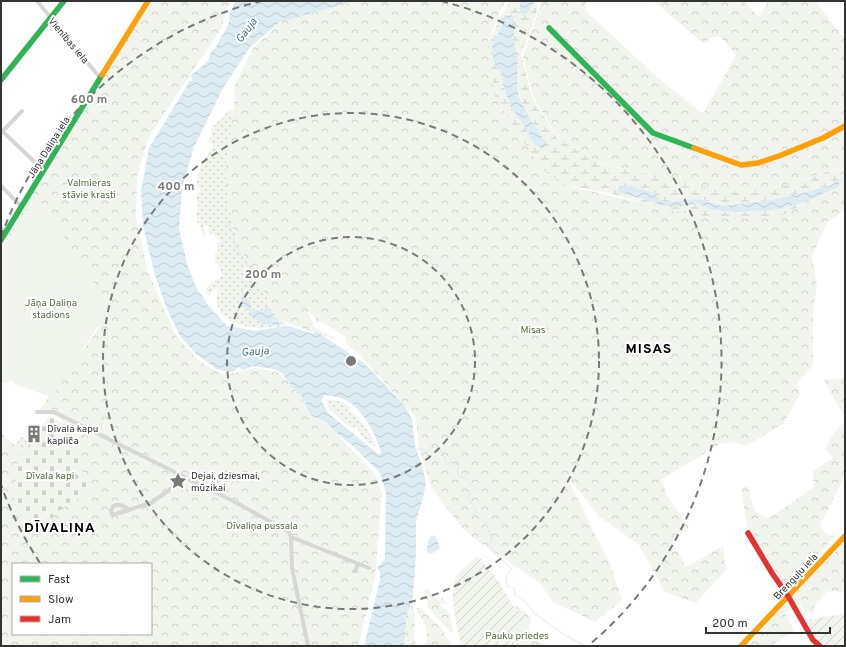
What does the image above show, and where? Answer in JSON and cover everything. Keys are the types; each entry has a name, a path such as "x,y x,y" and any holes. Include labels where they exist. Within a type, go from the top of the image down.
{"street":[{"name":"Vienības iela","path":"37,1 101,79"},
{"path":"1,80 64,1"},
{"name":"Jāņa Daliņa iela","path":"1,240 3,230 22,207 148,1"},
{"path":"549,28 653,133 741,165 758,163 779,156 823,138 845,126"},
{"path":"22,111 2,131 44,171"},
{"path":"1,186 22,207"},
{"path":"37,412 54,412 249,509 289,532 291,537 292,568 308,646"},
{"path":"174,487 180,475"},
{"path":"129,510 151,503 186,478"},
{"path":"748,533 814,640 820,646"},
{"name":"Brenguļu iela","path":"741,646 845,536"},
{"path":"291,537 369,568"},
{"path":"355,571 358,564"}],"green space":[{"name":"Dīvaliņa pussala","path":"148,1 232,1 227,8 221,29 149,136 137,177 136,217 148,272 176,336 199,361 224,375 256,368 279,373 298,390 305,403 305,408 312,417 327,424 375,474 382,494 375,577 358,646 1,646 1,433 24,453 18,461 14,503 39,528 68,503 91,491 62,419 40,409 97,331 108,304 32,191"},
{"name":"Misas","path":"356,1 505,1 487,43 496,98 563,185 675,211 721,219 774,219 845,185 845,210 827,222 812,257 817,285 813,312 813,365 797,384 800,394 783,424 746,446 734,442 720,444 661,480 668,497 689,527 672,541 686,567 723,546 726,570 696,603 665,592 639,545 600,517 565,474 610,564 622,600 595,622 553,602 540,583 479,542 462,528 431,487 419,448 416,418 359,354 347,344 345,336 319,321 317,324 316,319 308,310 315,328 333,337 333,339 279,320 270,308 269,301 260,286 253,279 251,266 240,249 233,227 228,203 226,166 235,96 234,87 254,47 282,21"},
{"path":"510,1 521,1 519,9 522,14 531,9 535,1 538,1 537,12 521,55 532,97 557,138 601,164 636,172 658,175 673,181 739,193 790,185 844,166 845,164 845,185 774,219 721,219 674,211 609,193 563,185 541,168 496,99 487,43","holes":["506,16 514,25 512,40 516,49 518,62 518,86 530,138 527,130 511,107 503,85 502,74 494,63 494,40","838,180 822,194 795,204 748,212 719,211 708,209 698,203 668,206 655,202 630,185 654,193 663,202 700,199 722,206 772,200 829,186"]},
{"path":"540,1 586,1 586,11 657,77 703,114 736,55 719,36 711,38 704,44 653,1 743,1 759,17 768,1 815,1 845,40 845,165 790,185 739,193 673,181 658,175 636,172 600,163 559,140 534,98 523,57 538,13"},
{"path":"233,110 226,166 228,203 233,227 240,249 251,266 253,279 260,286 269,301 270,308 279,320 287,325 260,328 234,322 222,313 218,306 217,298 219,289 214,290 209,296 205,290 222,275 219,266 215,261 215,252 218,251 217,243 221,242 214,234 210,234 208,231 210,227 203,225 206,236 205,238 197,221 196,213 198,208 196,195 200,189 197,186 197,180 202,165 213,146 209,141 212,134 211,129 227,112"},
{"path":"33,192 67,243 50,231 14,242 8,237 8,232"},
{"name":"Jāņa Daliņa stadions","path":"35,196 111,307 51,397 17,385 16,386 11,380 5,384 4,382 1,384 1,251"},
{"path":"845,378 845,418 824,380"},
{"path":"328,400 341,401 350,407 349,410 365,426 376,446 373,446 367,442 357,428 349,426 328,408"},
{"name":"Dīvala kapi","path":"49,416 64,424 91,491 68,503 39,528 28,526 14,503 18,461"},
{"path":"845,421 845,475 820,525 822,530 826,533 835,536 787,590 763,551 751,536 746,521 742,488 747,486 749,488 750,497 756,512 767,518 774,515 814,487 813,471 833,458 825,448 834,433"},
{"path":"28,436 32,440 24,453 14,445 22,437 26,438"},
{"path":"845,542 845,590 842,592 828,591 816,603 813,612 804,613 800,604 785,613 794,631 770,646 747,646 789,599"},
{"path":"478,556 499,582 511,603 525,617 511,646 461,646 454,610 454,582 459,572"},
{"path":"428,589 432,595 440,601 442,598 448,605 442,603 441,605 450,614 453,633 450,632 428,607 427,601 422,597 423,591"},
{"path":"412,603 415,618 414,639 417,645 426,644 427,639 425,624 416,608 420,608 441,628 452,646 404,646 407,613"},
{"name":"Pauku priedes","path":"515,605 531,617 528,636 549,646 500,646 522,617"},
{"path":"845,614 845,646 822,646 816,641 807,625 810,619"}],"water":[{"name":"Gauja","path":"235,1 355,1 280,22 250,47 223,88 194,147 182,188 179,229 187,264 196,287 208,305 227,326 256,331 278,327 278,325 263,324 251,316 251,312 243,306 241,299 244,297 250,301 251,311 253,309 264,312 265,308 268,307 277,320 281,322 279,324 280,327 290,326 312,334 317,332 364,363 405,406 412,419 415,446 426,483 416,521 414,583 412,603 407,613 404,646 364,646 380,580 380,572 377,568 385,559 386,493 380,473 327,423 312,416 306,408 301,395 294,389 282,373 274,369 253,366 243,370 238,367 233,372 218,370 195,353 180,336 166,307 155,275 143,226 141,191 149,148 189,81 193,81 191,76 208,61 211,52 216,47 229,23 230,13","holes":["325,395 339,397 355,406 371,428 379,444 380,454 378,454 328,413 321,400"]},
{"path":"521,1 535,1 528,13 522,14 519,9"},
{"path":"511,15 514,17 514,35 512,40 518,59 519,96 527,114 546,143 543,149 535,144 530,138 527,130 511,107 503,85 502,74 494,63 492,48 494,40 506,16"},
{"path":"839,180 839,187 804,201 783,208 757,211 716,211 698,203 677,207 660,205 618,192 619,187 630,185 654,193 663,202 700,199 722,206 772,200 829,186"},
{"path":"435,535 440,548 431,554 427,552 428,542 430,537"}],"waterway":[{"path":"514,17 522,11"},
{"path":"839,181 845,177"},
{"path":"228,222 233,234 235,245 249,268 246,282 242,289 244,297"},
{"path":"417,449 427,452 430,448 434,447 442,451 447,465 454,457 459,464 457,473 460,477 463,476 475,488 467,498 476,508 475,515 486,523 491,537 490,545 492,551 512,569 506,576 507,586 515,589 514,595 523,599 535,614 565,635 585,646"}],"traffic: fast":[{"path":"1,80 64,1"},
{"path":"549,28 653,133 694,148"},
{"path":"1,240 102,75"}],"traffic: slow":[{"path":"102,75 148,1"},
{"path":"694,148 741,165 758,163 823,138 845,126"},
{"path":"741,646 845,536"}],"traffic: jam":[{"path":"748,533 788,596 813,640 820,646"}],"place":[{"name":"Dīvala kapu kapliča","path":"34,434"},
{"name":"Dejai, dziesmai, mūzikai","path":"178,481"}],"district":[{"name":"MISAS","path":"649,348"},
{"name":"DĪVALIŅA","path":"60,527"}],"park label":[{"name":"Valmieras stāvie krasti","path":"89,188"}]}
